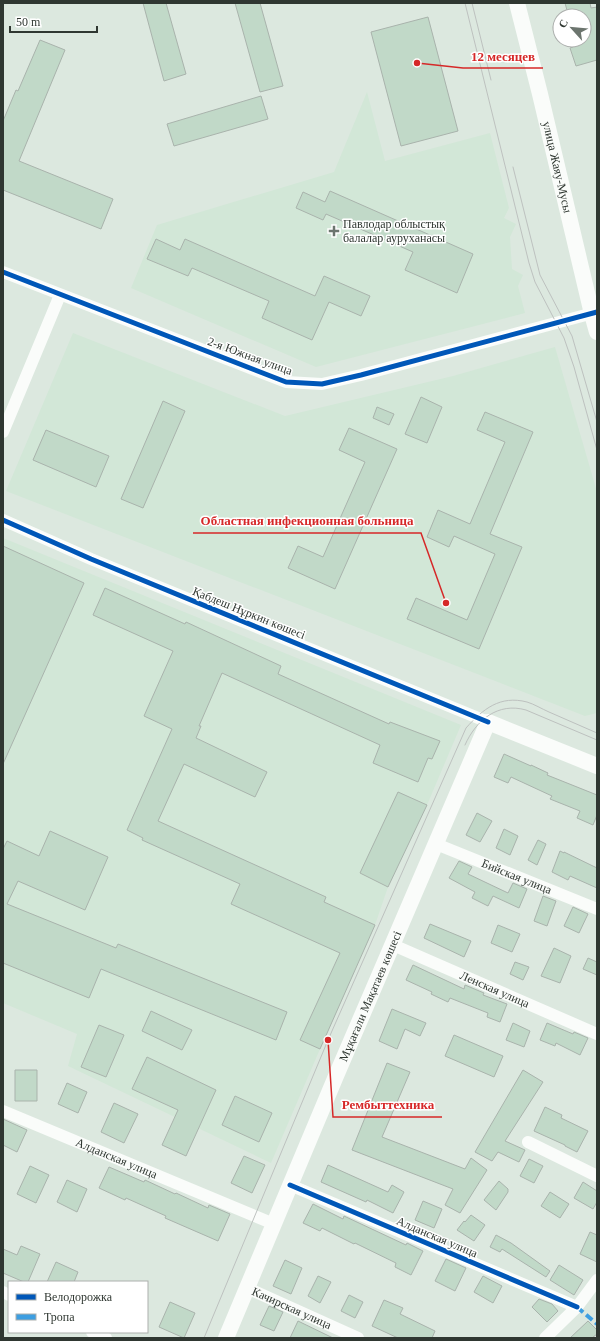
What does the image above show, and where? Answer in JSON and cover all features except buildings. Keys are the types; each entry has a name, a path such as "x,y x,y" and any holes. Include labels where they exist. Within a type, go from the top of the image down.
{"main road":[{"name":"улица Жаяу-Мусы","path":"516,3 594,313 597,332"},
{"name":"Қабдеш Нұркин көшесі","path":"488,722 597,766"},
{"name":"Мұқағали Мақатаев көшесі","path":"226,1338 336,1076 488,722"}],"street":[{"name":"2-я Южная улица","path":"3,272 286,382 322,384 594,313"},
{"path":"3,432 60,295"},
{"name":"Қабдеш Нұркин көшесі","path":"3,520 91,559 488,722"},
{"name":"Бийская улица","path":"436,844 597,909"},
{"name":"Ленская улица","path":"393,944 597,1034"},
{"name":"Алданская улица","path":"3,1112 274,1224"},
{"path":"528,1142 597,1176"},
{"name":"Алданская улица","path":"290,1185 577,1307"},
{"path":"545,1338 577,1307 597,1280"},
{"name":"Качирская улица","path":"247,1288 358,1338"},
{"path":"94,1333 106,1338"}],"shaded area":[{"name":"Павлодар облыстық балалар ауруханасы","path":"367,92 385,161 490,133 509,208 504,218 516,224 510,237 512,269 523,275 518,286 525,313 316,367 131,288 157,225 334,172"},
{"path":"73,333 285,416 453,376 555,347 597,492 597,713 585,716 6,491"},
{"path":"3,538 461,725 427,805 388,887 375,925 271,1163 68,1066 77,1034 3,1003"}],"tram line":[{"path":"465,3 529,263 535,282 564,338 574,367 597,450"},
{"path":"472,3 491,80"},
{"path":"513,167 540,275 572,336 597,422"},
{"path":"204,1338 328,1040 466,728 479,715 493,705 508,700 517,700 532,704 597,733"},
{"path":"465,745 475,728 489,715 497,711 516,708 526,710 597,740"}],"marked path":[{"path":"577,1307 597,1324"}],"cycle path":[{"path":"3,272 286,382 322,384 597,312"},
{"path":"3,520 91,559 488,722"},
{"path":"290,1185 577,1307"}],"place":[{"name":"12 месяцев","path":"417,63"},
{"name":"Павлодар облыстық балалар ауруханасы","path":"334,231"},
{"name":"Областная инфекционная больница","path":"446,603"},
{"name":"Рембыттехника","path":"328,1040"}]}
